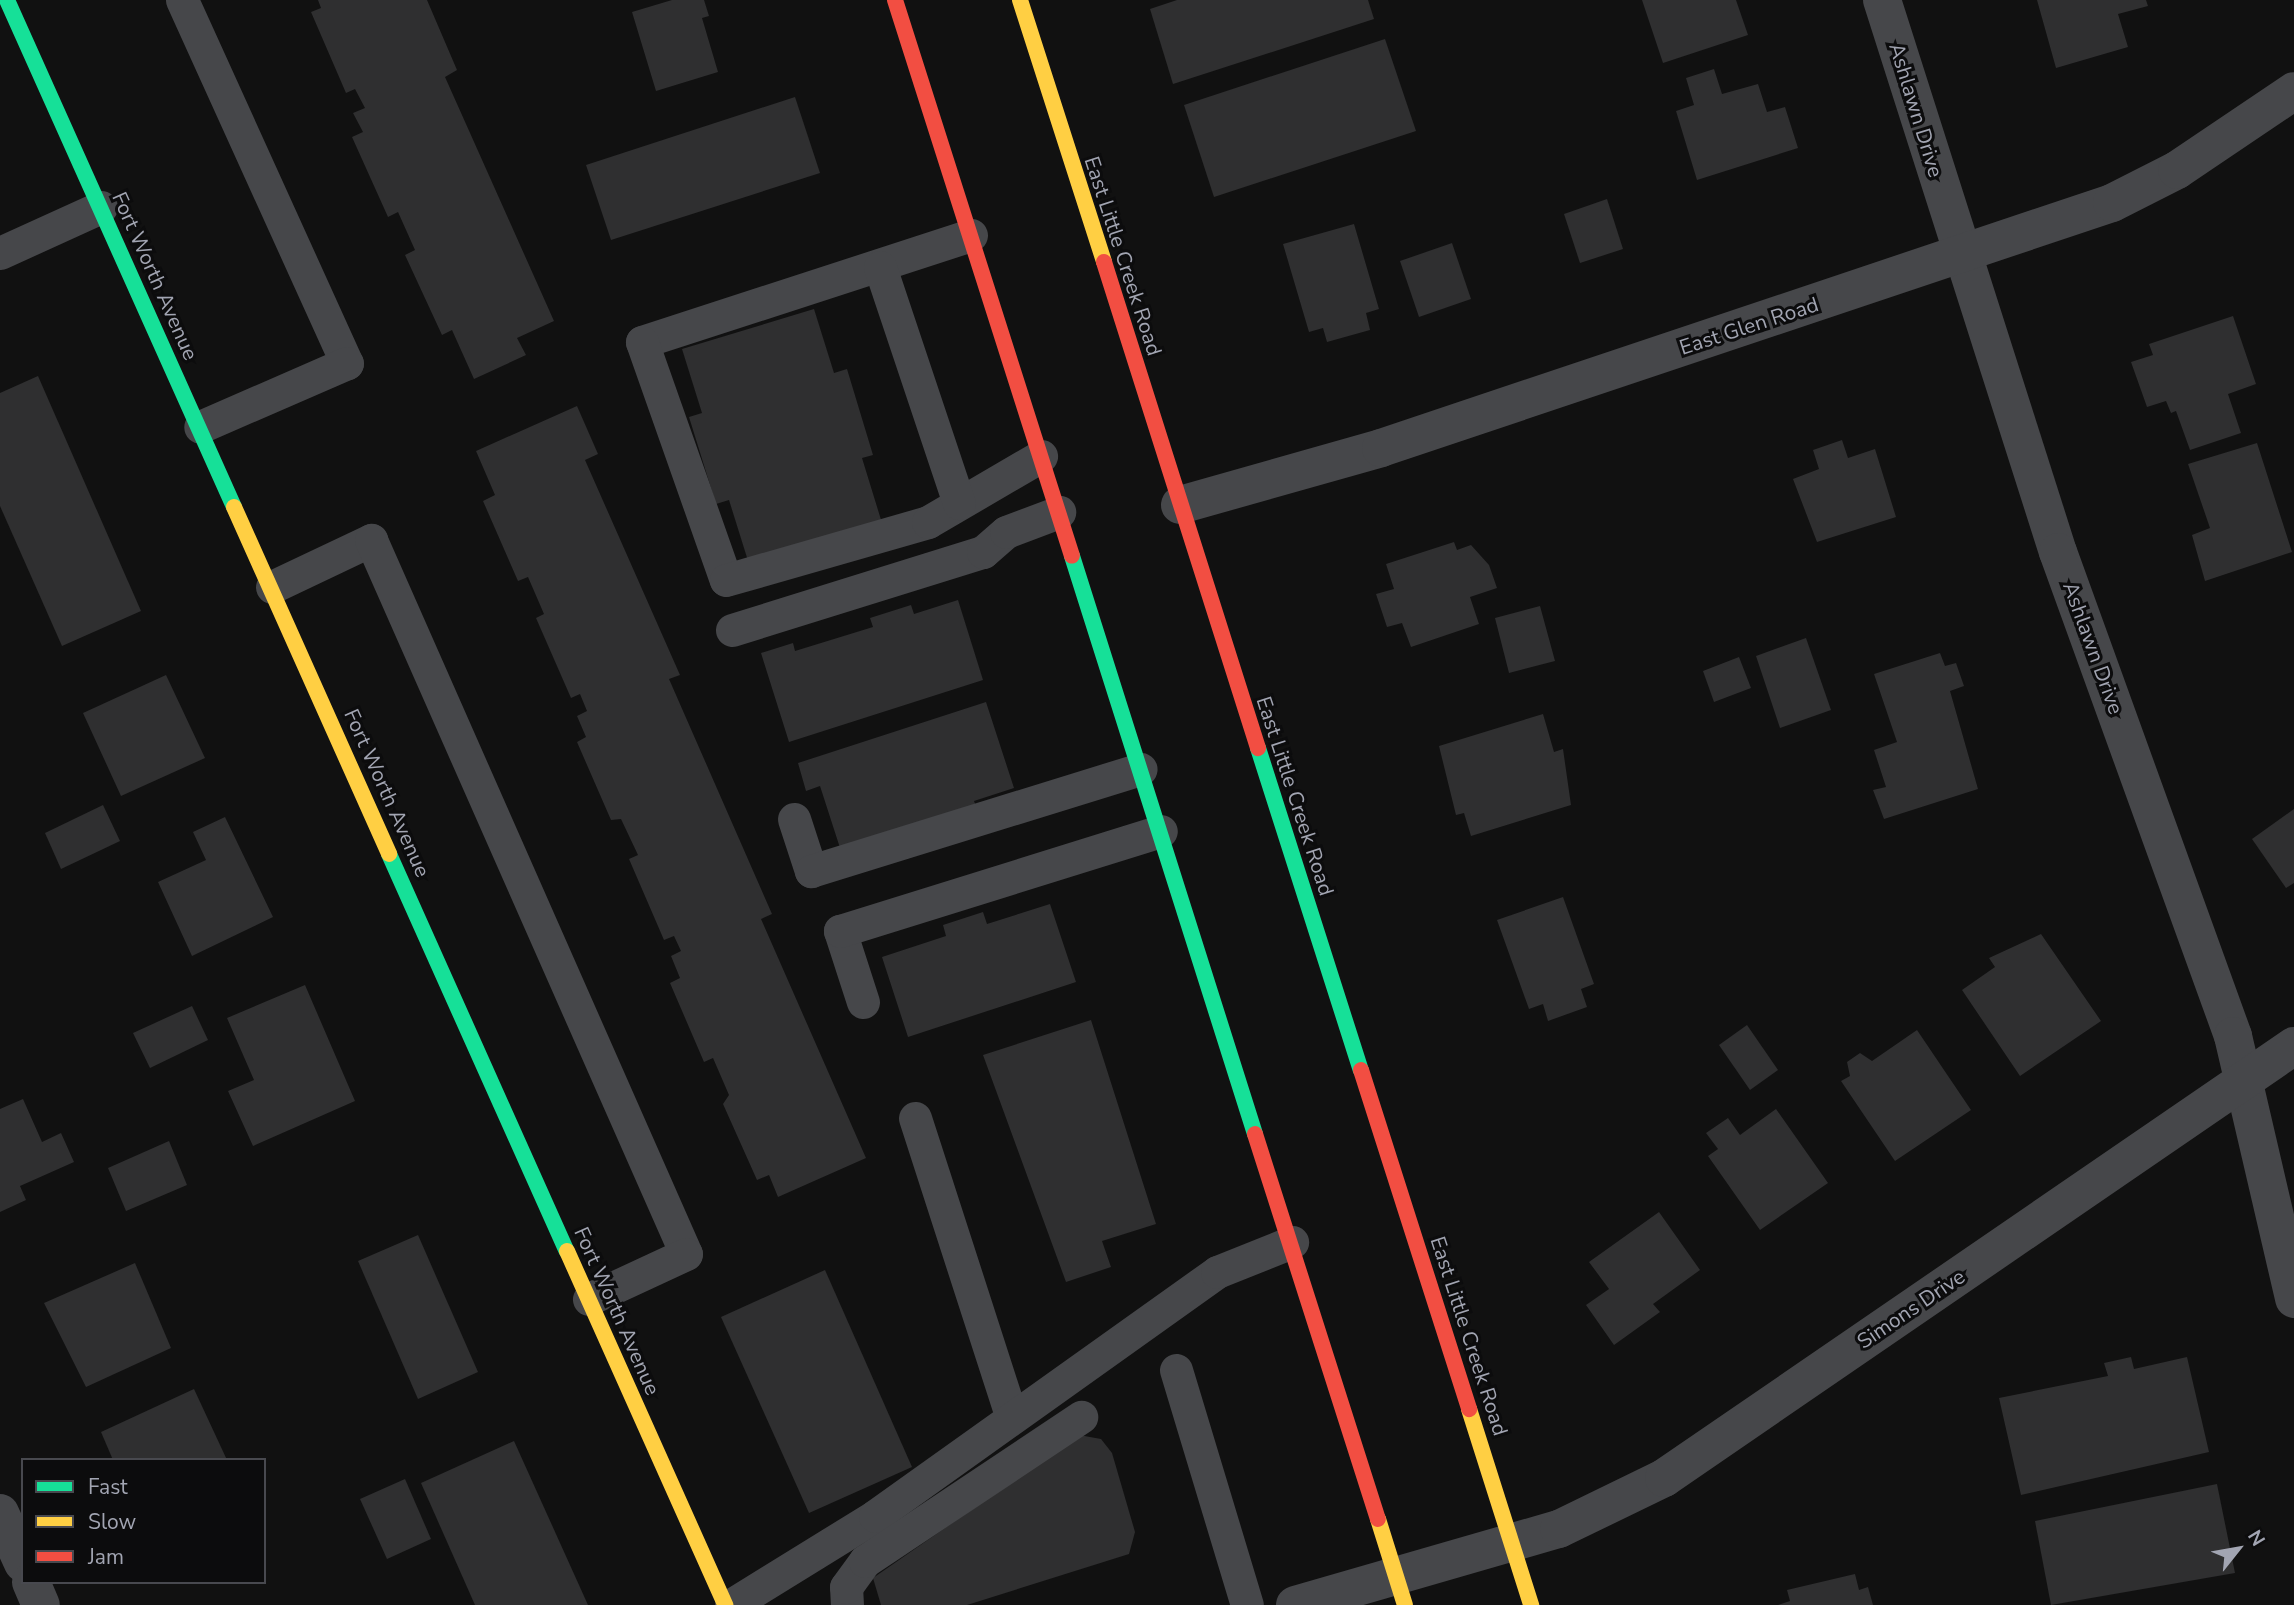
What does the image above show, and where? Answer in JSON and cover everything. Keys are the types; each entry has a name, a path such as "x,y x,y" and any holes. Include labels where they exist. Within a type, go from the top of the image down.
{"main road":[{"name":"Fort Worth Avenue","path":"7,0 272,587 725,1605"},
{"path":"895,0 1401,1590"},
{"name":"East Little Creek Road","path":"1020,0 1531,1605"}],"street":[{"name":"Ashlawn Drive","path":"1882,0 2059,552 2233,1036 2294,1299"},
{"name":"East Glen Road","path":"1180,505 1381,448 2112,203 2166,176 2294,91"},
{"name":"Simons Drive","path":"1295,1605 1401,1590 1514,1545 1664,1478 2294,1046"},
{"path":"0,1513 21,1559"},
{"path":"32,1584 41,1605"}],"lane":[{"path":"182,0 348,363 200,427"},
{"path":"0,253 101,207"},
{"path":"971,235 880,267 642,342 726,580 928,522 1041,456"},
{"path":"880,267 959,503"},
{"path":"732,630 984,552 1006,532 1059,512"},
{"path":"272,587 371,540 686,1254 589,1299"},
{"path":"794,819 811,871 1140,769"},
{"path":"863,1003 841,932 1161,831"},
{"path":"915,1118 1012,1418"},
{"path":"731,1605 875,1516 1216,1272 1292,1242"},
{"path":"1176,1370 1247,1605"},
{"path":"847,1605 846,1587 865,1561 1081,1417"}],"building":[{"path":"318,0 427,0 457,70 445,77 554,321 517,338 526,355 474,379 452,330 442,335 405,255 415,250 398,212 388,217 352,137 363,132 353,113 365,108 355,89 346,93 311,12 321,8"},
{"path":"672,0 704,0 709,16 702,18 718,72 656,91 632,12"},
{"path":"1177,0 1368,0 1374,19 1173,84 1150,9"},
{"path":"1642,0 1736,0 1748,35 1663,63"},
{"path":"2037,0 2146,0 2148,6 2118,14 2128,47 2056,68"},
{"path":"1385,39 1416,131 1214,197 1184,105"},
{"path":"1714,69 1722,94 1758,84 1767,112 1785,107 1798,148 1697,180 1676,111 1694,105 1686,78"},
{"path":"795,97 820,173 611,240 586,165"},
{"path":"1607,199 1623,249 1580,263 1564,214"},
{"path":"1354,224 1379,309 1366,313 1370,330 1327,342 1323,328 1309,332 1283,244"},
{"path":"1452,243 1471,299 1419,317 1400,261"},
{"path":"814,309 834,373 847,369 873,455 862,458 882,523 749,564 729,500 716,504 689,417 702,413 682,349"},
{"path":"2233,316 2256,384 2228,394 2241,433 2190,450 2176,411 2171,413 2166,401 2147,407 2131,362 2153,355 2149,344"},
{"path":"38,376 141,611 62,646 0,506 0,393"},
{"path":"577,406 598,454 585,460 680,675 669,679 772,914 761,919 866,1158 778,1197 769,1175 757,1180 723,1104 729,1095 713,1058 704,1062 670,983 680,978 671,956 681,951 674,936 664,940 629,859 638,855 621,819 611,820 577,742 586,737 577,716 587,711 580,694 571,698 536,618 544,614 528,577 518,581 483,501 495,495 476,451"},
{"path":"1842,440 1848,458 1875,449 1896,517 1817,542 1793,479 1819,469 1813,450"},
{"path":"2257,443 2292,552 2205,581 2192,535 2210,528 2188,464"},
{"path":"1454,542 1457,550 1471,545 1489,565 1497,588 1470,597 1479,624 1411,647 1402,623 1387,627 1376,594 1394,589 1386,564"},
{"path":"958,600 983,680 789,742 761,653 793,643 795,651 873,627 870,618 911,605 914,614"},
{"path":"1540,606 1555,661 1509,673 1495,618"},
{"path":"1806,638 1831,710 1780,728 1756,656"},
{"path":"1940,653 1945,666 1956,663 1964,686 1950,691 1978,789 1884,819 1873,790 1886,787 1874,750 1897,742 1874,674"},
{"path":"1739,657 1751,688 1714,702 1703,671"},
{"path":"166,675 205,758 121,796 83,713"},
{"path":"986,702 1014,788 974,801 977,809 841,851 820,786 806,791 798,763"},
{"path":"1543,714 1554,752 1563,749 1571,805 1471,836 1464,813 1456,815 1439,746"},
{"path":"103,805 120,841 61,869 45,833"},
{"path":"2294,809 2294,883 2286,888 2252,839"},
{"path":"225,817 273,917 192,956 158,882 206,860 193,832"},
{"path":"1563,897 1594,984 1581,989 1587,1007 1548,1021 1543,1004 1529,1009 1497,920"},
{"path":"1050,904 1076,982 908,1037 882,957 946,936 943,925 983,912 987,924"},
{"path":"2041,934 2101,1021 2020,1076 1962,990 1995,967 1989,958"},
{"path":"305,985 355,1101 253,1146 228,1091 254,1080 227,1018"},
{"path":"192,1006 208,1040 150,1068 133,1033"},
{"path":"1091,1020 1156,1224 1102,1241 1111,1267 1066,1282 983,1055"},
{"path":"1747,1025 1778,1070 1750,1090 1719,1045"},
{"path":"1917,1030 1971,1110 1895,1161 1841,1081 1850,1076 1847,1062 1860,1053 1872,1061"},
{"path":"23,1099 42,1142 61,1133 74,1162 20,1186 26,1200 0,1212 0,1109"},
{"path":"1776,1109 1828,1183 1760,1230 1708,1156 1718,1149 1706,1133 1728,1118 1740,1135"},
{"path":"169,1141 187,1185 126,1211 108,1168"},
{"path":"1659,1212 1700,1270 1653,1304 1660,1312 1614,1345 1586,1305 1609,1289 1589,1262"},
{"path":"418,1235 478,1372 418,1399 358,1261"},
{"path":"135,1263 171,1348 86,1387 44,1303"},
{"path":"825,1270 912,1467 809,1513 721,1317"},
{"path":"2131,1357 2134,1369 2187,1357 2209,1452 2021,1495 1999,1398 2108,1376 2104,1363"},
{"path":"194,1389 226,1458 112,1458 101,1432"},
{"path":"1079,1435 1101,1439 1112,1453 1135,1532 1129,1554 967,1605 881,1605 873,1578"},
{"path":"514,1441 588,1605 475,1605 421,1483"},
{"path":"405,1479 431,1539 387,1559 360,1499"},
{"path":"2217,1484 2235,1573 2051,1605 2035,1521"},
{"path":"1855,1574 1859,1590 1868,1587 1873,1605 1778,1605 1790,1601 1787,1590"}],"traffic: fast":[{"path":"7,0 234,507"},
{"path":"1072,556 1255,1134"},
{"path":"1258,748 1361,1070"},
{"path":"389,854 567,1251"}],"traffic: slow":[{"path":"1020,0 1104,262"},
{"path":"234,507 389,854"},
{"path":"567,1251 725,1605"},
{"path":"1469,1409 1531,1605"},
{"path":"1378,1519 1405,1605"}],"traffic: jam":[{"path":"895,0 1072,556"},
{"path":"1104,262 1258,748"},
{"path":"1361,1070 1469,1409"},
{"path":"1255,1134 1378,1519"}]}
